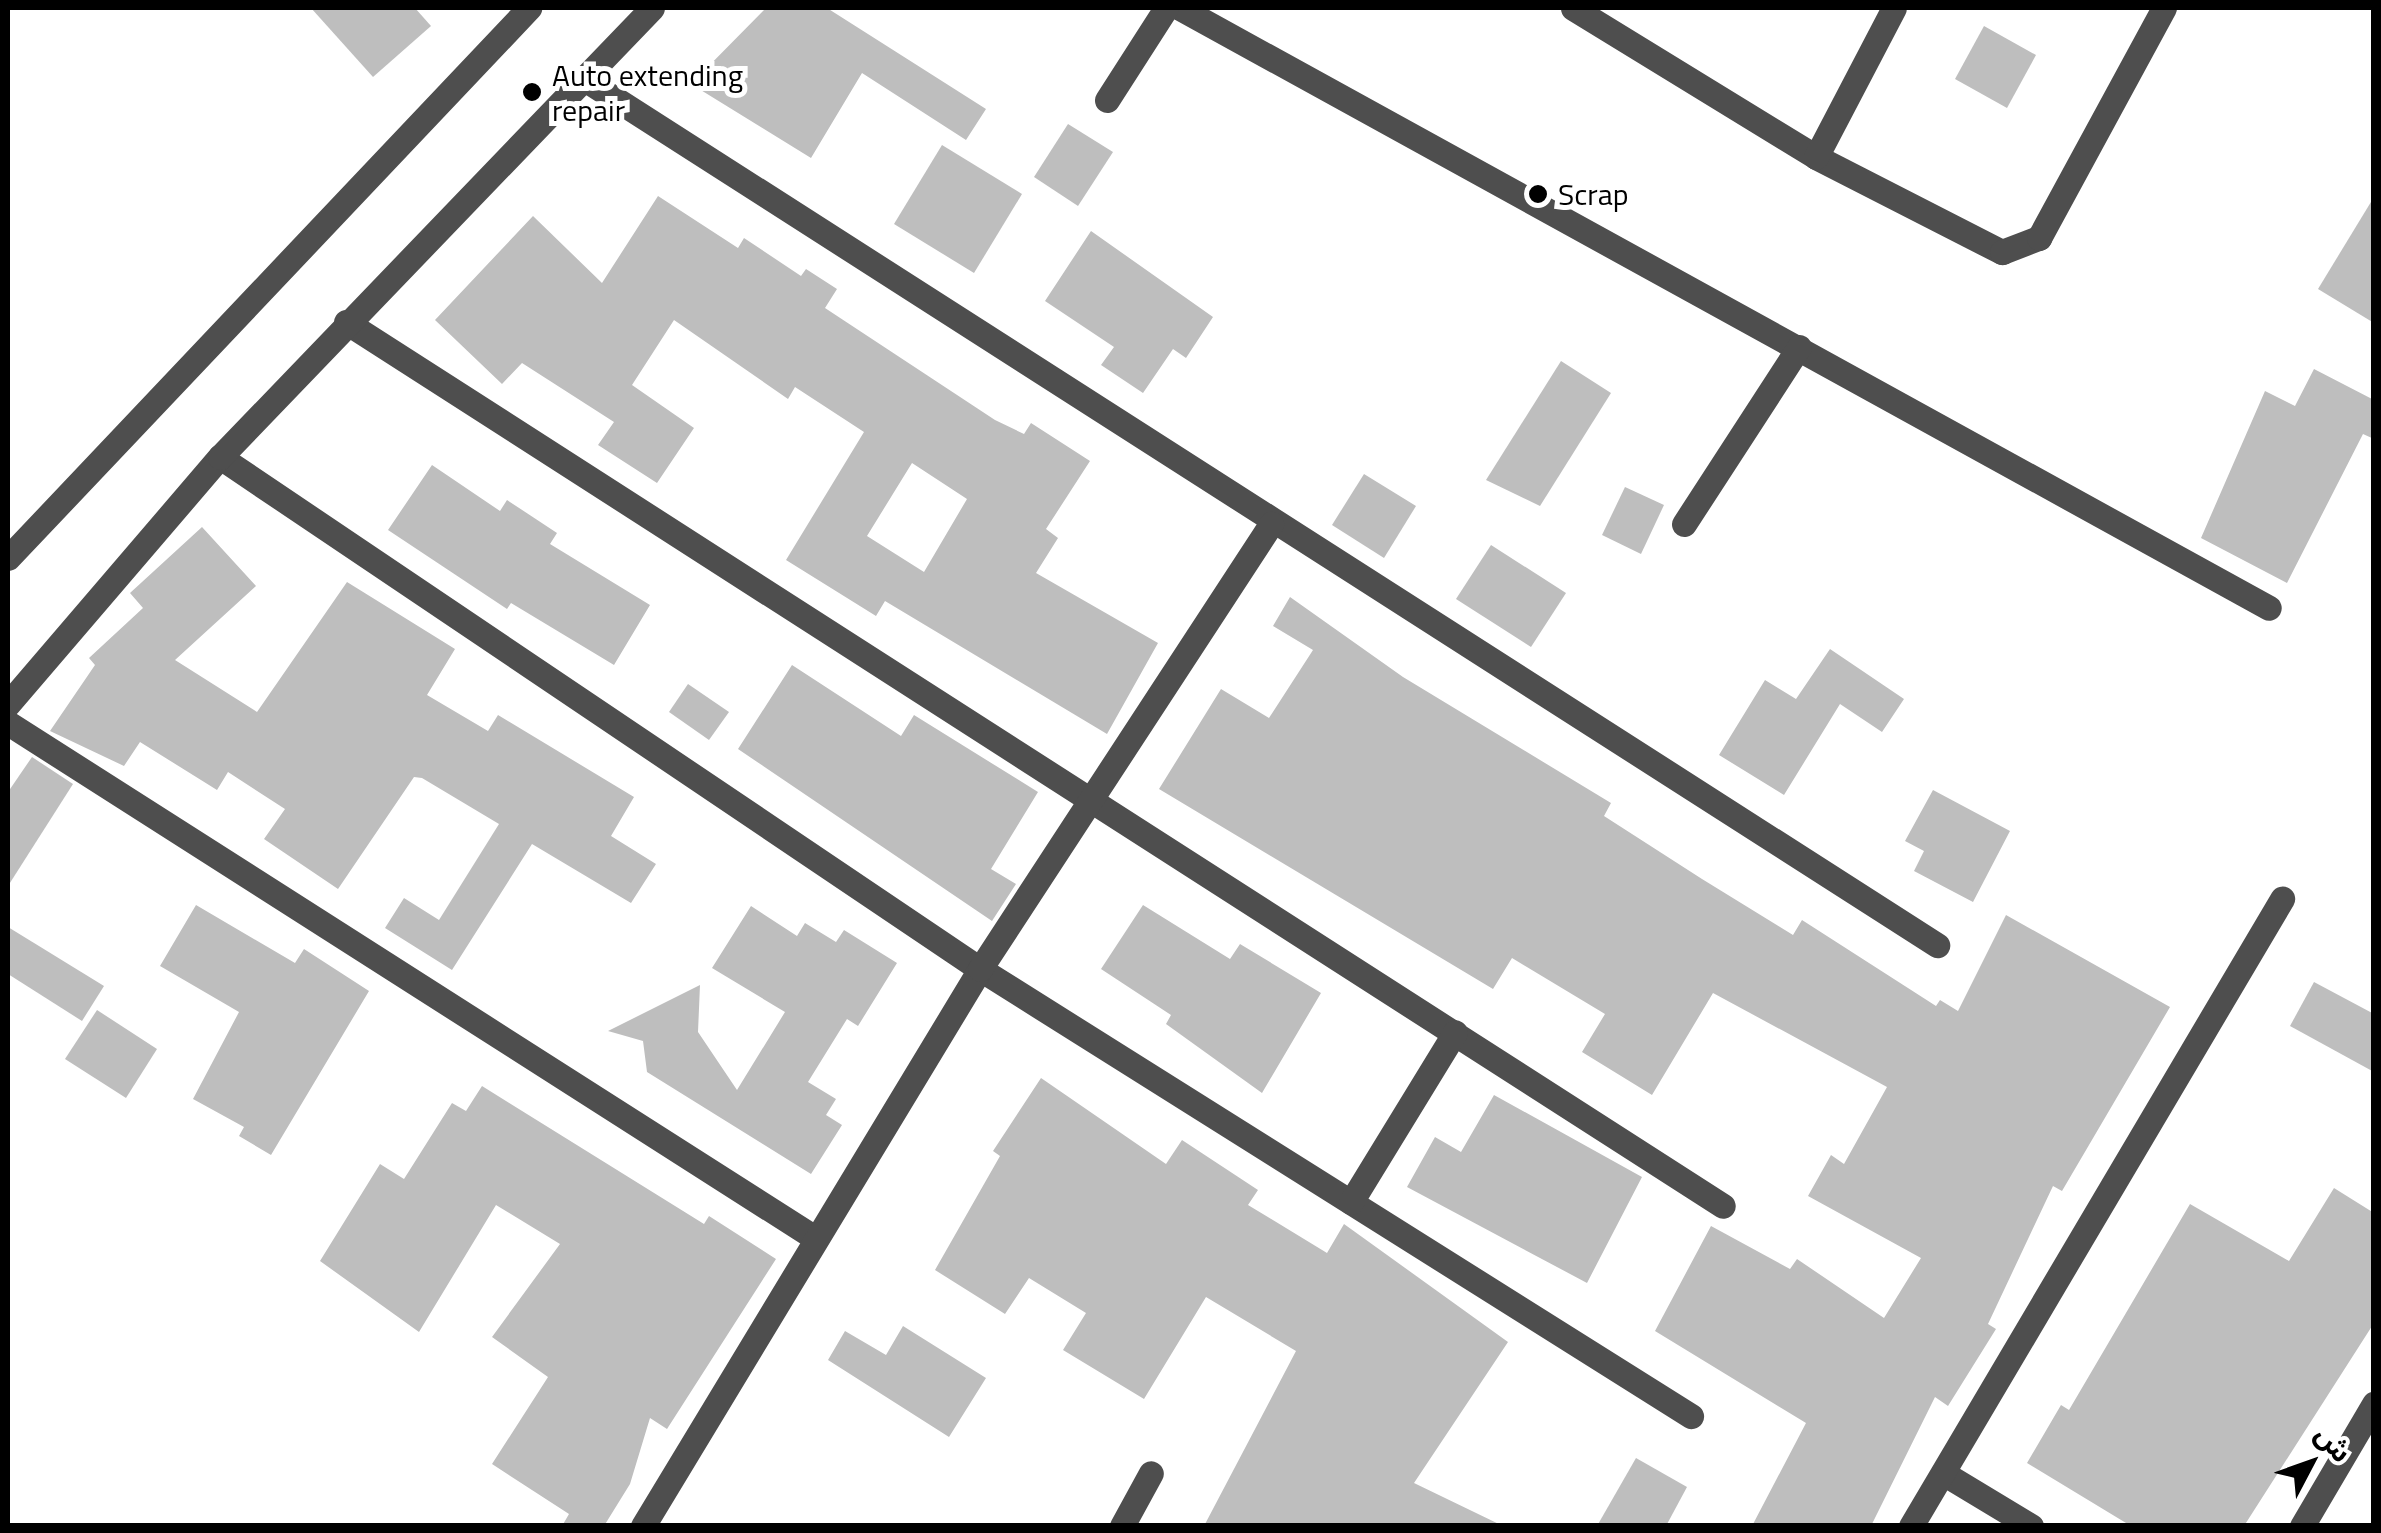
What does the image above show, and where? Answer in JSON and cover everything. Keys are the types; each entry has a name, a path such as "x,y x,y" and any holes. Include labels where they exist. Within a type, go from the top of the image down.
{"street":[{"path":"8,558 529,8"},
{"path":"8,704 220,457 346,322 589,82 652,8"},
{"path":"1107,100 1166,8"},
{"path":"1180,8 2269,608"},
{"path":"1573,8 1816,157 1982,247 2022,249 2039,238 2164,8"},
{"path":"1816,157 1894,8"},
{"path":"589,82 1272,524 1937,944"},
{"path":"346,322 1092,796 1723,1206"},
{"path":"1684,524 1799,346"},
{"path":"220,457 980,968 1691,1416"},
{"path":"643,1526 980,968 1272,524"},
{"path":"8,723 815,1238"},
{"path":"1911,1526 2282,899"},
{"path":"1351,1202 1455,1032"},
{"path":"2302,1526 2374,1404"},
{"path":"1122,1526 1152,1473"},
{"path":"1943,1473 2031,1526"}],"building":[{"path":"311,8 415,8 431,26 373,77"},
{"path":"766,8 827,8 986,109 966,140 862,73 811,158 691,84"},
{"path":"1984,26 2036,55 2007,108 1955,79"},
{"path":"1068,124 1113,152 1078,206 1034,177"},
{"path":"942,145 1022,194 974,273 894,224"},
{"path":"658,196 738,248 744,238 801,276 806,269 837,289 825,308 995,420 1024,434 1031,423 1090,461 1046,529 1058,538 1036,573 1158,643 1107,734 885,601 876,616 786,560 864,432 795,387 788,399 674,320 632,385 694,428 657,483 598,445 614,422 522,363 502,384 435,320 533,216 602,283","holes":["912,463 967,499 924,572 867,536"]},
{"path":"2374,197 2374,323 2318,289"},
{"path":"1091,231 1213,317 1186,358 1173,349 1143,393 1101,365 1114,347 1045,301"},
{"path":"1561,361 1611,393 1540,506 1486,480"},
{"path":"2314,369 2374,400 2374,439 2363,434 2287,583 2201,538 2265,391 2295,406"},
{"path":"432,465 500,511 507,500 557,533 550,544 650,605 614,665 511,603 507,609 388,530"},
{"path":"1364,474 1416,506 1384,558 1332,525"},
{"path":"1625,487 1664,505 1641,554 1602,535"},
{"path":"202,527 256,586 175,660 257,712 347,582 455,649 427,695 488,731 498,715 634,797 611,836 656,864 631,903 532,844 452,970 385,928 404,898 439,920 499,824 422,778 414,777 338,889 264,839 285,809 228,772 217,790 140,742 124,766 50,731 95,665 89,658 143,608 130,593"},
{"path":"1491,545 1566,593 1531,647 1456,599"},
{"path":"1290,597 1403,677 1611,803 1604,816 1702,879 1793,935 1802,920 1936,1006 1940,1000 1958,1011 2006,915 2170,1007 2062,1191 2053,1186 1988,1324 1996,1329 1948,1406 1935,1397 1871,1526 1752,1526 1806,1423 1655,1331 1711,1226 1790,1269 1797,1259 1884,1318 1921,1258 1808,1196 1831,1155 1844,1164 1887,1087 1713,993 1652,1095 1582,1052 1605,1014 1512,958 1493,989 1159,789 1221,689 1269,718 1313,650 1273,626"},
{"path":"1830,649 1904,699 1882,732 1840,704 1784,795 1719,755 1765,680 1796,699"},
{"path":"792,665 901,736 914,715 1038,792 991,869 1016,884 992,921 738,749"},
{"path":"688,684 729,712 709,740 669,712"},
{"path":"32,757 73,784 8,886 8,792"},
{"path":"1933,790 2010,831 1973,902 1914,871 1924,851 1905,841"},
{"path":"196,905 295,963 304,949 369,991 271,1155 239,1136 244,1127 193,1099 239,1012 160,966"},
{"path":"1143,905 1230,959 1240,944 1321,993 1262,1093 1166,1024 1171,1015 1101,969"},
{"path":"751,906 797,936 805,923 836,942 844,930 897,963 858,1026 847,1019 808,1082 836,1099 826,1115 842,1125 811,1174 647,1072 643,1041 608,1031 700,985 698,1032 737,1090 785,1012 712,968"},
{"path":"8,927 104,986 82,1021 8,974"},
{"path":"2314,982 2374,1014 2374,1072 2290,1026"},
{"path":"97,1010 157,1049 126,1098 65,1059"},
{"path":"1041,1078 1166,1164 1182,1140 1258,1190 1248,1205 1327,1253 1344,1224 1508,1342 1414,1483 1503,1526 1204,1526 1296,1351 1206,1297 1144,1399 1063,1350 1086,1313 1029,1278 1005,1314 935,1270 1000,1156 993,1151"},
{"path":"482,1086 704,1224 709,1216 776,1259 667,1429 650,1418 630,1484 604,1526 562,1526 569,1514 492,1464 548,1377 492,1337 560,1244 496,1205 419,1332 320,1261 380,1164 404,1179 452,1103 466,1111"},
{"path":"1494,1095 1642,1177 1587,1283 1407,1187 1435,1137 1461,1152"},
{"path":"2334,1188 2374,1213 2374,1323 2244,1526 2131,1526 2027,1463 2061,1405 2069,1410 2190,1204 2289,1261"},
{"path":"903,1326 986,1378 949,1437 828,1360 845,1331 886,1355"},
{"path":"1636,1458 1687,1487 1666,1526 1597,1526"}],"place":[{"name":"Auto extending repair","path":"532,92"},
{"name":"Scrap","path":"1538,194"}]}
